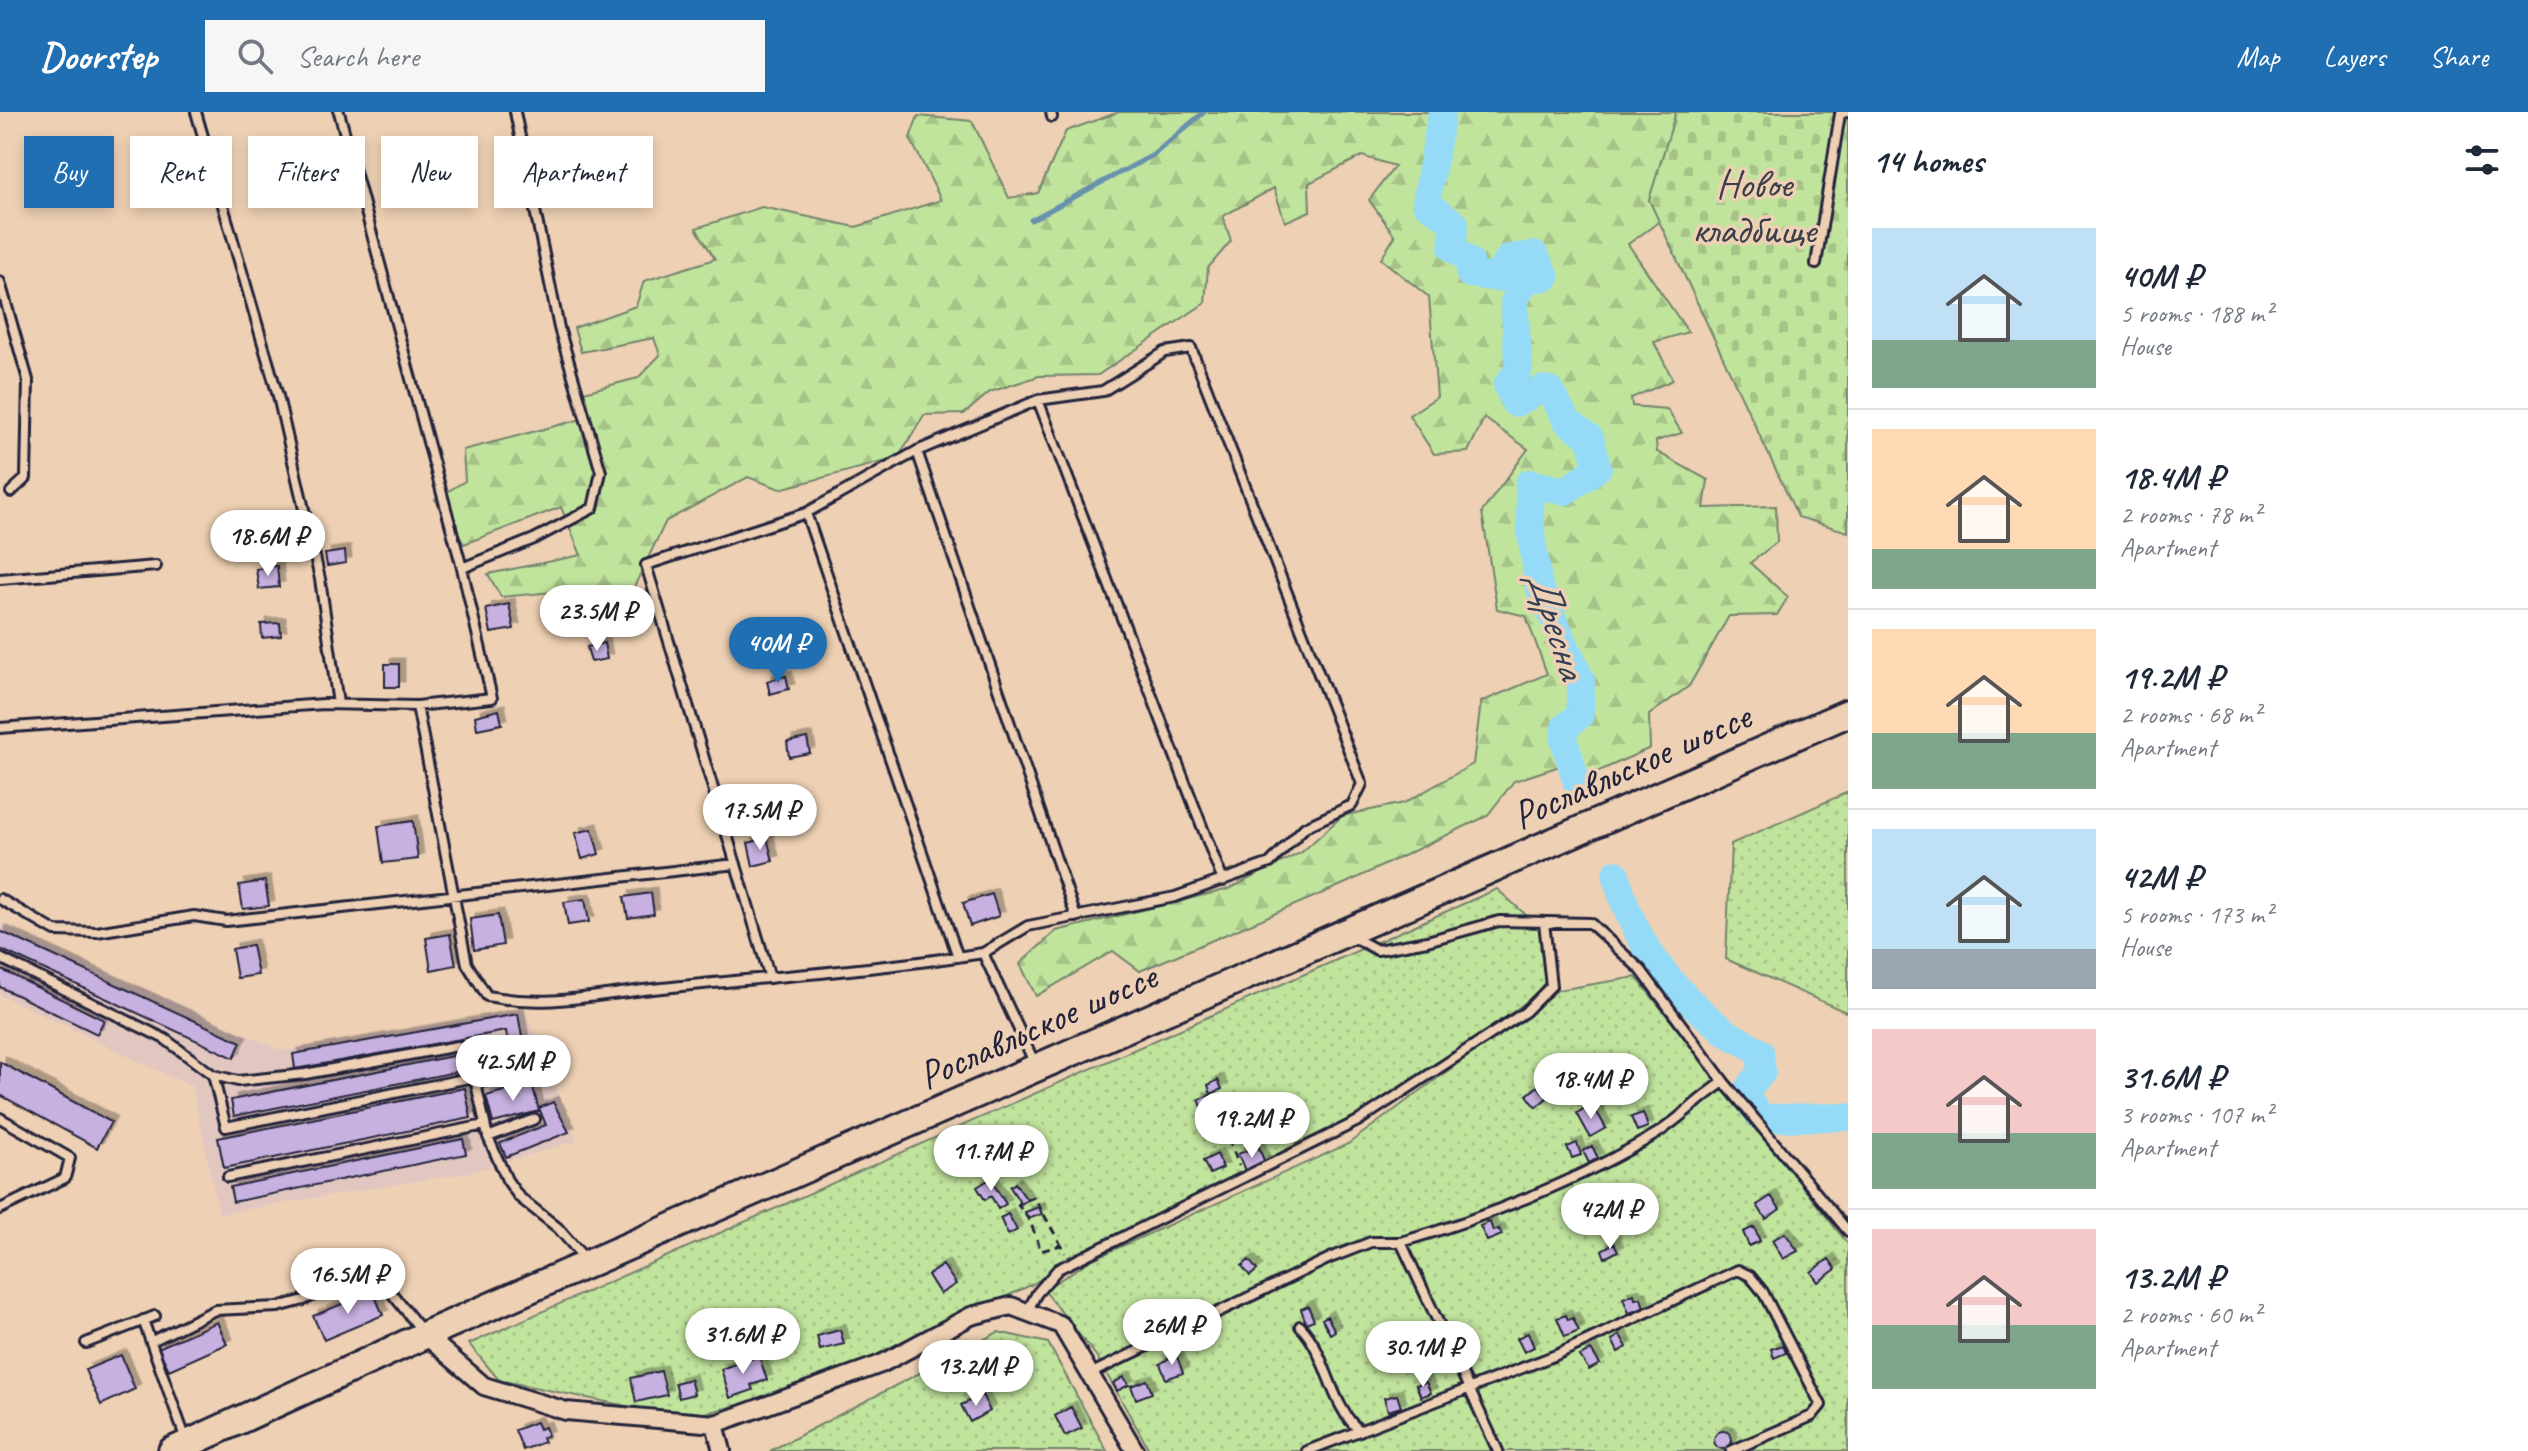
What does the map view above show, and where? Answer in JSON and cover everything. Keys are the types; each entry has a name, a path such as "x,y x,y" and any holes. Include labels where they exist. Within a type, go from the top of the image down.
{"main road":[{"name":"Рославльское шоссе","path":"183,1449 425,1335 591,1266 1848,713"}],"street":[{"path":"425,1335 484,1386 566,1411 715,1424 881,1364 971,1316 1011,1306 1061,1325 1092,1373 1135,1451"},
{"path":"715,1424 722,1451"}],"lane":[{"path":"196,112 278,396 320,579 338,704"},
{"path":"0,728 338,704 417,706 492,698 462,568 339,112"},
{"path":"462,568 534,539 593,508 601,472 559,328 515,112"},
{"path":"1816,264 1840,114 1847,112"},
{"path":"0,282 28,380 26,478 11,492"},
{"path":"417,706 467,964 487,996 527,1003 770,978 983,953 1028,926 1175,897 1270,863 1305,827 1352,805 1362,784 1191,348 1165,352 1103,391 1038,400 917,451 806,513 646,565 770,978"},
{"path":"1038,400 1223,881"},
{"path":"917,451 1076,917"},
{"path":"806,513 958,957"},
{"path":"0,579 156,566"},
{"path":"0,899 55,931 97,932 194,916 226,921 736,864"},
{"path":"1346,933 1377,950 1427,941 1499,921 1590,923 1641,970 1724,1082 1848,1231"},
{"path":"1027,1312 1058,1269 1358,1121 1525,1012 1551,986 1544,922"},
{"path":"983,953 1037,1069"},
{"path":"0,958 165,1039 213,1075 238,1081 305,1074 458,1046 469,1052 488,1137 507,1180 519,1197 558,1228 591,1266"},
{"path":"213,1075 226,1127 516,1075"},
{"path":"1092,1373 1330,1258 1371,1242 1401,1242 1538,1191 1620,1155 1660,1132 1724,1082"},
{"path":"0,1118 70,1158 65,1178 0,1209"},
{"path":"488,1137 535,1119"},
{"path":"228,1177 485,1125"},
{"path":"1401,1242 1472,1388 1498,1451"},
{"path":"152,1341 215,1310 278,1307 304,1300 365,1271 382,1281 425,1335"},
{"path":"1307,1451 1556,1355 1726,1273 1744,1271 1763,1292 1821,1405 1812,1416 1731,1451"},
{"path":"86,1343 155,1316"},
{"path":"143,1320 183,1449"},
{"path":"1300,1326 1310,1339 1346,1413 1360,1431"}],"path":[{"path":"1214,1099 1244,1177"},
{"path":"1027,1200 1034,1197 1041,1204 1069,1264"},
{"path":"1020,1203 1018,1205 1030,1221 1041,1251 1061,1245"}],"shaded area":[{"path":"0,924 283,1051 525,1009 577,1141 467,1173 219,1214 192,1087 0,995"}],"green space":[{"path":"1119,112 1848,112 1669,215 1628,244 1688,332 1654,342 1673,380 1631,398 1632,406 1667,409 1682,433 1656,441 1657,452 1708,480 1704,508 1776,506 1777,542 1750,563 1788,597 1777,615 1729,616 1689,686 1649,715 1650,748 1586,777 1572,762 1514,781 1487,816 1344,884 1140,971 1113,951 1036,996 1020,964 1056,931 1229,889 1302,852 1342,816 1404,803 1473,764 1481,702 1547,674 1526,616 1497,609 1482,512 1528,449 1484,418 1468,452 1434,454 1409,415 1437,397 1429,297 1381,259 1395,236 1369,200 1395,166 1362,156 1309,183 1310,211 1285,222 1274,188 1223,216 1231,241 1208,268 1205,303 1098,375 1039,376 990,392 964,414 924,415 898,458 780,489 748,477 666,521 634,587 572,608 563,591 501,597 488,574 581,555 561,507 464,544 435,499 465,481 463,450 586,418 584,392 638,378 660,355 654,338 581,352 574,328 636,306 644,281 715,259 696,228 762,207 856,227 941,200 910,138 918,116 972,121 1009,198 1038,193 1066,131"},
{"name":"Новое кладбище","path":"1676,112 1848,112 1848,532 1798,517 1649,200"},
{"path":"1848,792 1848,1013 1726,959 1731,844"},
{"path":"1497,889 1547,934 1548,978 1534,996 1467,1046 1341,1132 1204,1192 1083,1252 1031,1285 804,1389 685,1418 499,1380 469,1344"},
{"path":"1636,977 1848,1244 1848,1451 1150,1451 1097,1357 1044,1290 1091,1260 1348,1144 1558,990"},
{"path":"998,1332 1048,1343 1107,1451 770,1451"}],"building":[{"path":"345,551 346,563 327,566 325,554"},
{"path":"277,566 279,587 259,589 256,569"},
{"path":"509,604 514,629 491,633 486,609"},
{"path":"280,623 281,636 262,638 261,624"},
{"path":"604,643 607,659 591,662 587,647"},
{"path":"385,664 399,664 399,687 385,687"},
{"path":"786,676 789,689 770,694 767,681"},
{"path":"499,710 502,724 477,729 475,716"},
{"path":"807,738 810,753 789,757 787,742"},
{"path":"413,821 418,859 383,863 378,826"},
{"path":"592,829 599,854 582,859 575,833"},
{"path":"767,838 773,861 753,866 748,843"},
{"path":"265,881 269,906 243,909 239,885"},
{"path":"651,893 654,914 628,918 624,897"},
{"path":"992,894 999,916 970,926 963,903"},
{"path":"585,899 589,922 568,925 564,902"},
{"path":"498,915 503,945 474,950 470,919"},
{"path":"0,931 241,1042 234,1058 0,949"},
{"path":"450,934 456,965 431,970 426,938"},
{"path":"252,945 258,975 237,978 232,949"},
{"path":"0,969 104,1020 97,1034 0,987"},
{"path":"518,1014 526,1060 481,1068 479,1056 509,1051 506,1031 295,1069 293,1054"},
{"path":"458,1055 461,1071 234,1116 231,1100"},
{"path":"0,1062 111,1122 97,1148 0,1095"},
{"path":"1218,1080 1222,1089 1211,1094 1208,1085"},
{"path":"532,1083 539,1111 493,1123 486,1096"},
{"path":"1625,1083 1629,1089 1616,1097 1612,1091"},
{"path":"1538,1086 1547,1098 1536,1107 1527,1095"},
{"path":"465,1088 471,1118 224,1168 218,1138"},
{"path":"1210,1095 1213,1103 1202,1107 1199,1099"},
{"path":"553,1102 569,1132 506,1157 500,1143 546,1125 539,1108"},
{"path":"1592,1104 1606,1128 1590,1137 1577,1113"},
{"path":"1643,1113 1648,1127 1637,1131 1631,1117"},
{"path":"463,1139 466,1154 233,1202 230,1187"},
{"path":"1577,1143 1581,1155 1572,1158 1567,1147"},
{"path":"1258,1146 1266,1165 1246,1173 1238,1154"},
{"path":"1592,1146 1598,1158 1589,1163 1583,1151"},
{"path":"1217,1154 1223,1168 1210,1174 1203,1161"},
{"path":"990,1179 1006,1204 998,1209 991,1196 985,1200 977,1187"},
{"path":"1015,1183 1027,1200 1021,1204 1010,1187"},
{"path":"1771,1196 1780,1209 1766,1219 1757,1205"},
{"path":"1599,1202 1602,1208 1585,1216 1582,1211"},
{"path":"1039,1207 1042,1214 1028,1219 1025,1212"},
{"path":"1008,1214 1017,1230 1008,1235 1000,1218"},
{"path":"1490,1222 1493,1231 1499,1229 1502,1235 1487,1241 1480,1226"},
{"path":"1754,1227 1760,1241 1749,1246 1743,1232"},
{"path":"1785,1233 1798,1251 1783,1259 1772,1240"},
{"path":"1614,1243 1618,1251 1605,1258 1602,1250"},
{"path":"1829,1259 1836,1269 1818,1282 1811,1272"},
{"path":"1249,1260 1257,1270 1250,1276 1242,1266"},
{"path":"943,1265 956,1284 940,1294 928,1275"},
{"path":"373,1291 383,1315 324,1340 313,1316"},
{"path":"1634,1294 1635,1299 1641,1298 1644,1308 1629,1313 1623,1298"},
{"path":"1308,1306 1314,1320 1306,1323 1301,1309"},
{"path":"1566,1315 1568,1320 1573,1318 1579,1331 1565,1337 1557,1318"},
{"path":"1327,1316 1335,1331 1330,1334 1322,1319"},
{"path":"217,1322 227,1344 169,1370 158,1348"},
{"path":"840,1330 844,1344 820,1350 817,1336"},
{"path":"1528,1333 1534,1347 1524,1352 1517,1338"},
{"path":"1620,1335 1627,1347 1618,1352 1612,1340"},
{"path":"1783,1345 1786,1353 1774,1358 1771,1349"},
{"path":"1591,1350 1600,1364 1589,1370 1580,1356"},
{"path":"1176,1354 1183,1373 1166,1379 1160,1364"},
{"path":"121,1355 135,1389 101,1405 85,1370"},
{"path":"759,1356 767,1380 751,1385 753,1390 730,1398 721,1369"},
{"path":"661,1371 667,1395 636,1402 631,1378"},
{"path":"1124,1377 1129,1385 1117,1391 1113,1383"},
{"path":"690,1379 694,1394 679,1398 675,1383"},
{"path":"1147,1380 1152,1393 1136,1399 1131,1386"},
{"path":"1426,1382 1431,1393 1421,1397 1416,1385"},
{"path":"982,1395 990,1411 970,1422 961,1405"},
{"path":"1397,1395 1401,1407 1388,1411 1384,1398"},
{"path":"1071,1407 1082,1428 1065,1436 1055,1416"},
{"path":"536,1422 539,1429 545,1427 548,1435 542,1438 544,1442 523,1450 515,1430"},
{"path":"1719,1431 1727,1431 1732,1440 1730,1447 1719,1449 1714,1444 1714,1436"}],"waterway":[{"path":"1031,220 1153,155 1204,112"},
{"name":"Дресна","path":"1442,112 1426,203 1455,224 1452,248 1470,262 1470,274 1497,278 1509,258 1535,255 1546,277 1525,280 1514,302 1519,369 1507,385 1515,403 1542,389 1550,391 1567,421 1590,438 1598,468 1565,491 1529,483 1531,533 1539,587 1581,680 1580,715 1565,727 1564,740 1577,783"},
{"name":"Дресна","path":"1616,874 1643,942 1670,980 1723,1030 1760,1052 1762,1072 1749,1087 1747,1099 1762,1118 1848,1117"}]}
